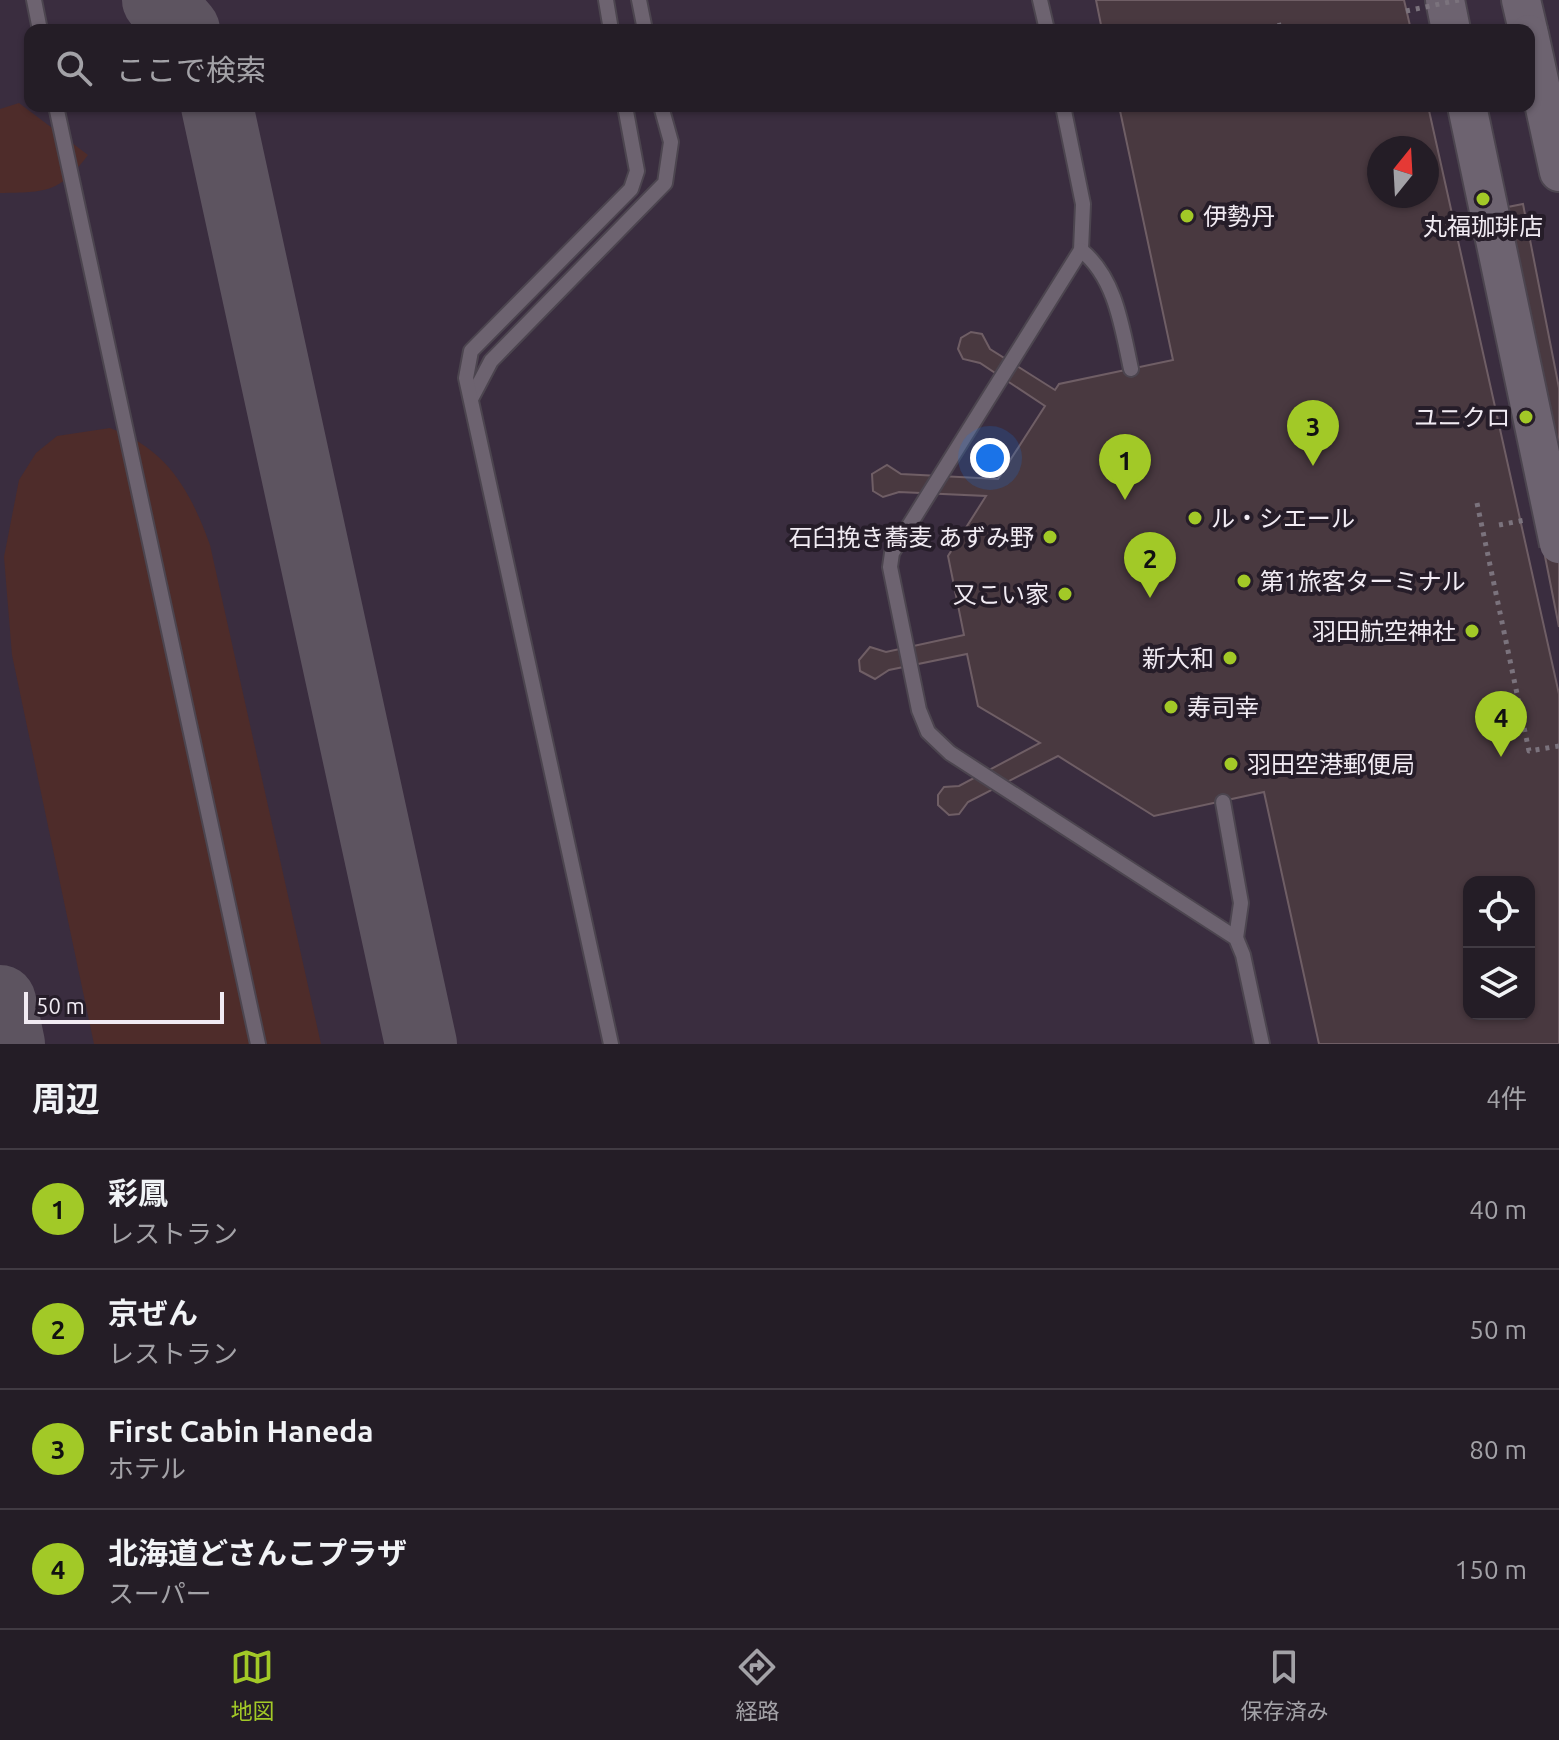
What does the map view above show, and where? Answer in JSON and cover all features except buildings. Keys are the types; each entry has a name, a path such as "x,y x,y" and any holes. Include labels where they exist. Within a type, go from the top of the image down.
{"street":[{"path":"1445,0 1450,24"},
{"path":"1521,0 1526,24"},
{"path":"1535,64 1559,172"},
{"path":"1468,112 1559,544"}],"lane":[{"path":"34,0 39,24"},
{"path":"606,0 610,24"},
{"path":"639,0 644,24"},
{"path":"1040,0 1046,24"},
{"path":"57,112 258,1044"},
{"path":"611,1044 466,378 471,351 631,189 637,171 626,112"},
{"path":"471,399 491,361 665,183 671,142 663,112"},
{"path":"1064,112 1083,204 1081,250 892,553 890,567 919,710 928,732 950,753 1236,938"},
{"path":"1081,250 1094,261 1106,281 1121,324 1131,369"},
{"path":"1223,802 1241,903 1236,938 1262,1044"}],"path":[{"path":"1406,11 1459,0"},
{"path":"1477,503 1529,751 1559,746"}],"shaded area":[{"path":"0,0 1559,0 1559,1044 0,1044"},
{"path":"19,103 24,107 24,112 31,112 88,155 69,177 51,188 0,193 0,109"},
{"path":"110,428 147,447 174,474 194,506 210,545 321,1044 94,1044 12,655 4,557 19,480 36,453 57,436"}],"taxiway":[{"path":"158,0 179,24"},
{"path":"218,112 421,1044"},
{"path":"0,1001 9,1044"}],"place":[{"name":"丸福珈琲店","path":"1483,199"},
{"name":"伊勢丹","path":"1187,216"},
{"name":"ユニクロ","path":"1526,417"},
{"name":"First Cabin Haneda","path":"1313,466"},
{"name":"彩鳳","path":"1125,500"},
{"name":"ル・シエール","path":"1195,518"},
{"name":"石臼挽き蕎麦 あずみ野","path":"1050,537"},
{"name":"第1旅客ターミナル","path":"1244,581"},
{"name":"又こい家","path":"1065,594"},
{"name":"京ぜん","path":"1150,598"},
{"name":"羽田航空神社","path":"1472,631"},
{"name":"新大和","path":"1230,658"},
{"name":"寿司幸","path":"1171,707"},
{"name":"北海道どさんこプラザ","path":"1501,757"},
{"name":"羽田空港郵便局","path":"1231,764"}]}
